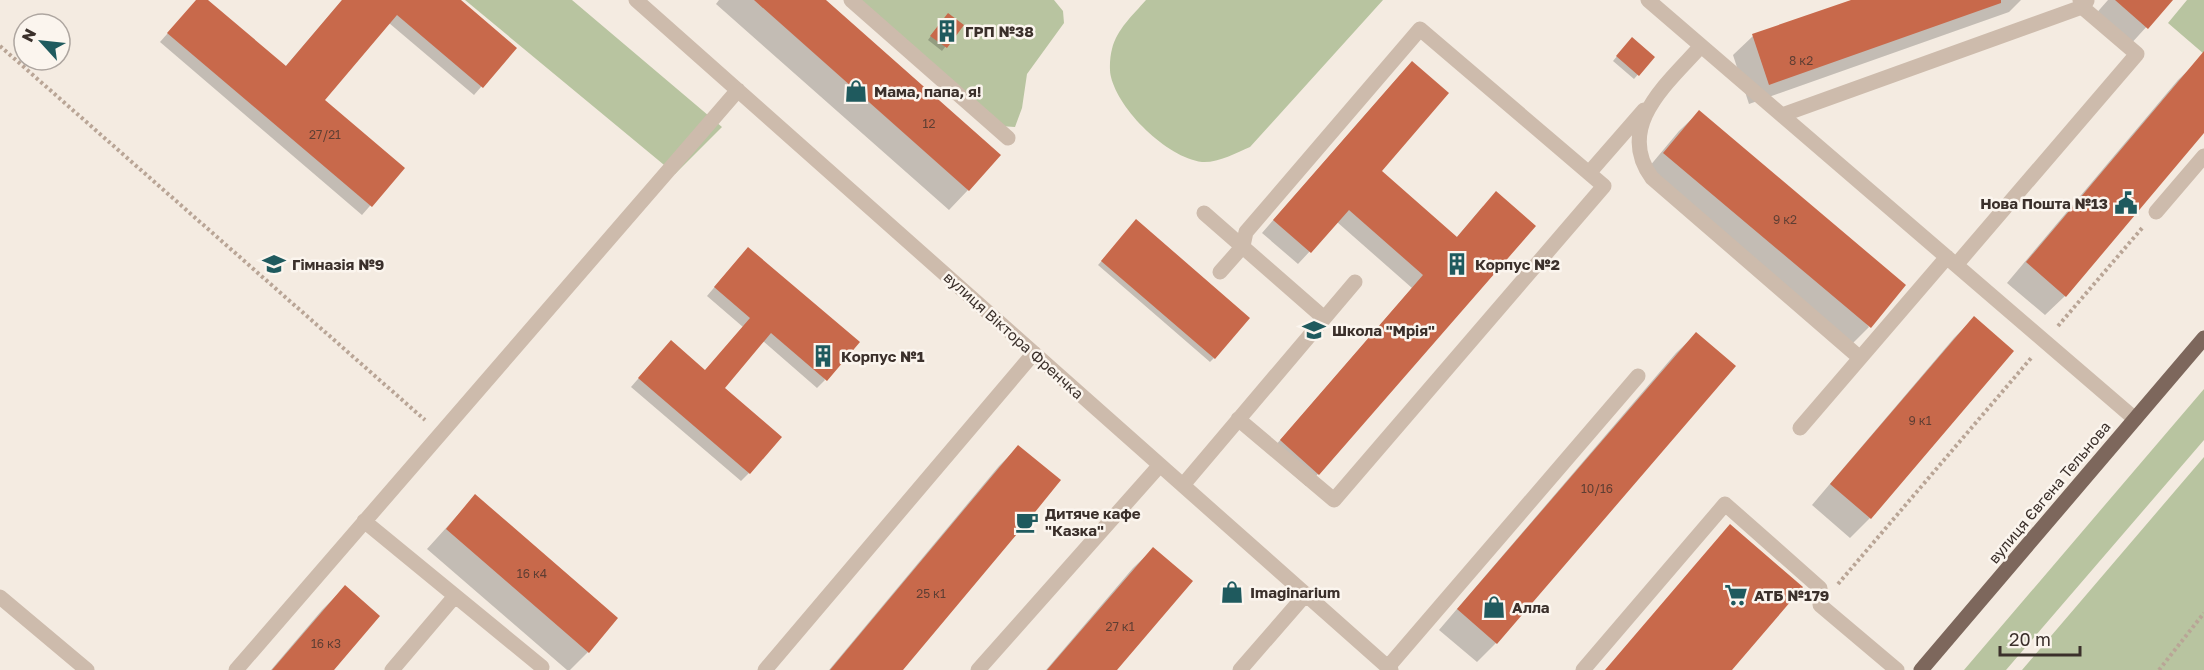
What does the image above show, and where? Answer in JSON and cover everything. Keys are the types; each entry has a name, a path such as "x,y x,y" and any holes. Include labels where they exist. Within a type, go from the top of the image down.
{"main road":[{"name":"вулиця Євгена Тельнова","path":"1921,670 2204,338"}],"street":[{"name":"вулиця Віктора Френчка","path":"636,0 1390,669"},
{"path":"850,0 1008,138"},
{"path":"1648,0 2135,419"},
{"path":"1782,115 2083,2 2137,54 1952,261 1860,358 1800,428"},
{"path":"1220,272 1243,246 1246,232 1420,29 1604,186 1334,500 1238,419"},
{"path":"1589,173 1701,45"},
{"path":"236,670 738,90"},
{"path":"1649,104 1638,148 1644,167 1652,178 1860,358"},
{"path":"2156,212 2204,156"},
{"path":"1204,213 1324,318"},
{"path":"1183,485 1355,282"},
{"path":"765,670 1034,352"},
{"path":"1390,669 1638,376"},
{"path":"978,670 1160,465"},
{"path":"1583,670 1725,504 1820,588 1820,605 1897,670"},
{"path":"364,521 542,668 540,670"},
{"path":"1240,670 1306,594"},
{"path":"392,670 455,596"},
{"path":"0,597 87,670"}],"path":[{"path":"0,46 441,433"},
{"path":"1820,605 2156,212"},
{"path":"2159,670 2204,613"}],"green space":[{"path":"465,0 572,0 722,127 675,174"},
{"path":"860,0 1054,0 1063,11 1064,23 1027,74 1022,108 1015,127 985,125"},
{"path":"1146,0 1383,0 1250,147 1221,159 1202,162 1174,151 1159,142 1146,130 1124,104 1111,77 1110,59 1114,42 1126,23"},
{"path":"2187,0 2204,0 2204,54 2168,23"},
{"path":"2204,389 2204,440 2006,670 1964,670"},
{"path":"2204,457 2204,670 2022,670"}],"building":[{"path":"196,0 208,0 286,66 342,0 461,0 517,48 483,88 397,15 325,100 405,168 372,207 167,33"},
{"path":"754,0 826,0 1001,155 969,191"},
{"path":"1851,0 2001,0 2001,3 1769,85 1752,34"},
{"path":"2115,0 2173,0 2148,29"},
{"name":"ГРП №38","path":"948,13 964,25 947,48 930,36"},
{"path":"1632,37 1655,57 1639,76 1616,56"},
{"path":"2204,51 2204,133 2066,297 2026,262"},
{"name":"Корпус №2","path":"1412,61 1449,93 1382,171 1457,237 1496,191 1536,226 1319,475 1280,440 1423,275 1349,210 1311,253 1273,220"},
{"path":"1699,110 1906,285 1871,328 1663,153"},
{"path":"1136,219 1250,318 1215,359 1101,261"},
{"name":"Корпус №1","path":"748,247 860,342 827,381 771,333 725,388 782,437 750,474 638,378 671,340 705,370 750,318 714,287"},
{"path":"1974,316 2014,351 1871,519 1830,484"},
{"path":"1696,332 1736,366 1497,644 1457,609"},
{"path":"1018,445 1061,480 1027,522 903,670 830,670"},
{"path":"475,494 618,618 589,653 446,529"},
{"name":"АТБ №179","path":"1730,524 1803,587 1732,670 1605,670"},
{"path":"1153,547 1193,581 1117,670 1047,670"},
{"path":"345,585 380,616 334,670 272,670"}],"place":[{"name":"ГРП №38","path":"947,31"},
{"name":"Мама, папа, я!","path":"856,91"},
{"name":"Нова Пошта №13","path":"2126,203"},
{"name":"Гімназія №9","path":"274,264"},
{"name":"Корпус №2","path":"1457,264"},
{"name":"Школа \"Мрія\"","path":"1314,330"},
{"name":"Корпус №1","path":"823,356"},
{"name":"Дитяче кафе \"Казка\"","path":"1027,522"},
{"name":"Imaginarium","path":"1232,592"},
{"name":"АТБ №179","path":"1736,595"},
{"name":"Алла","path":"1494,607"}]}
